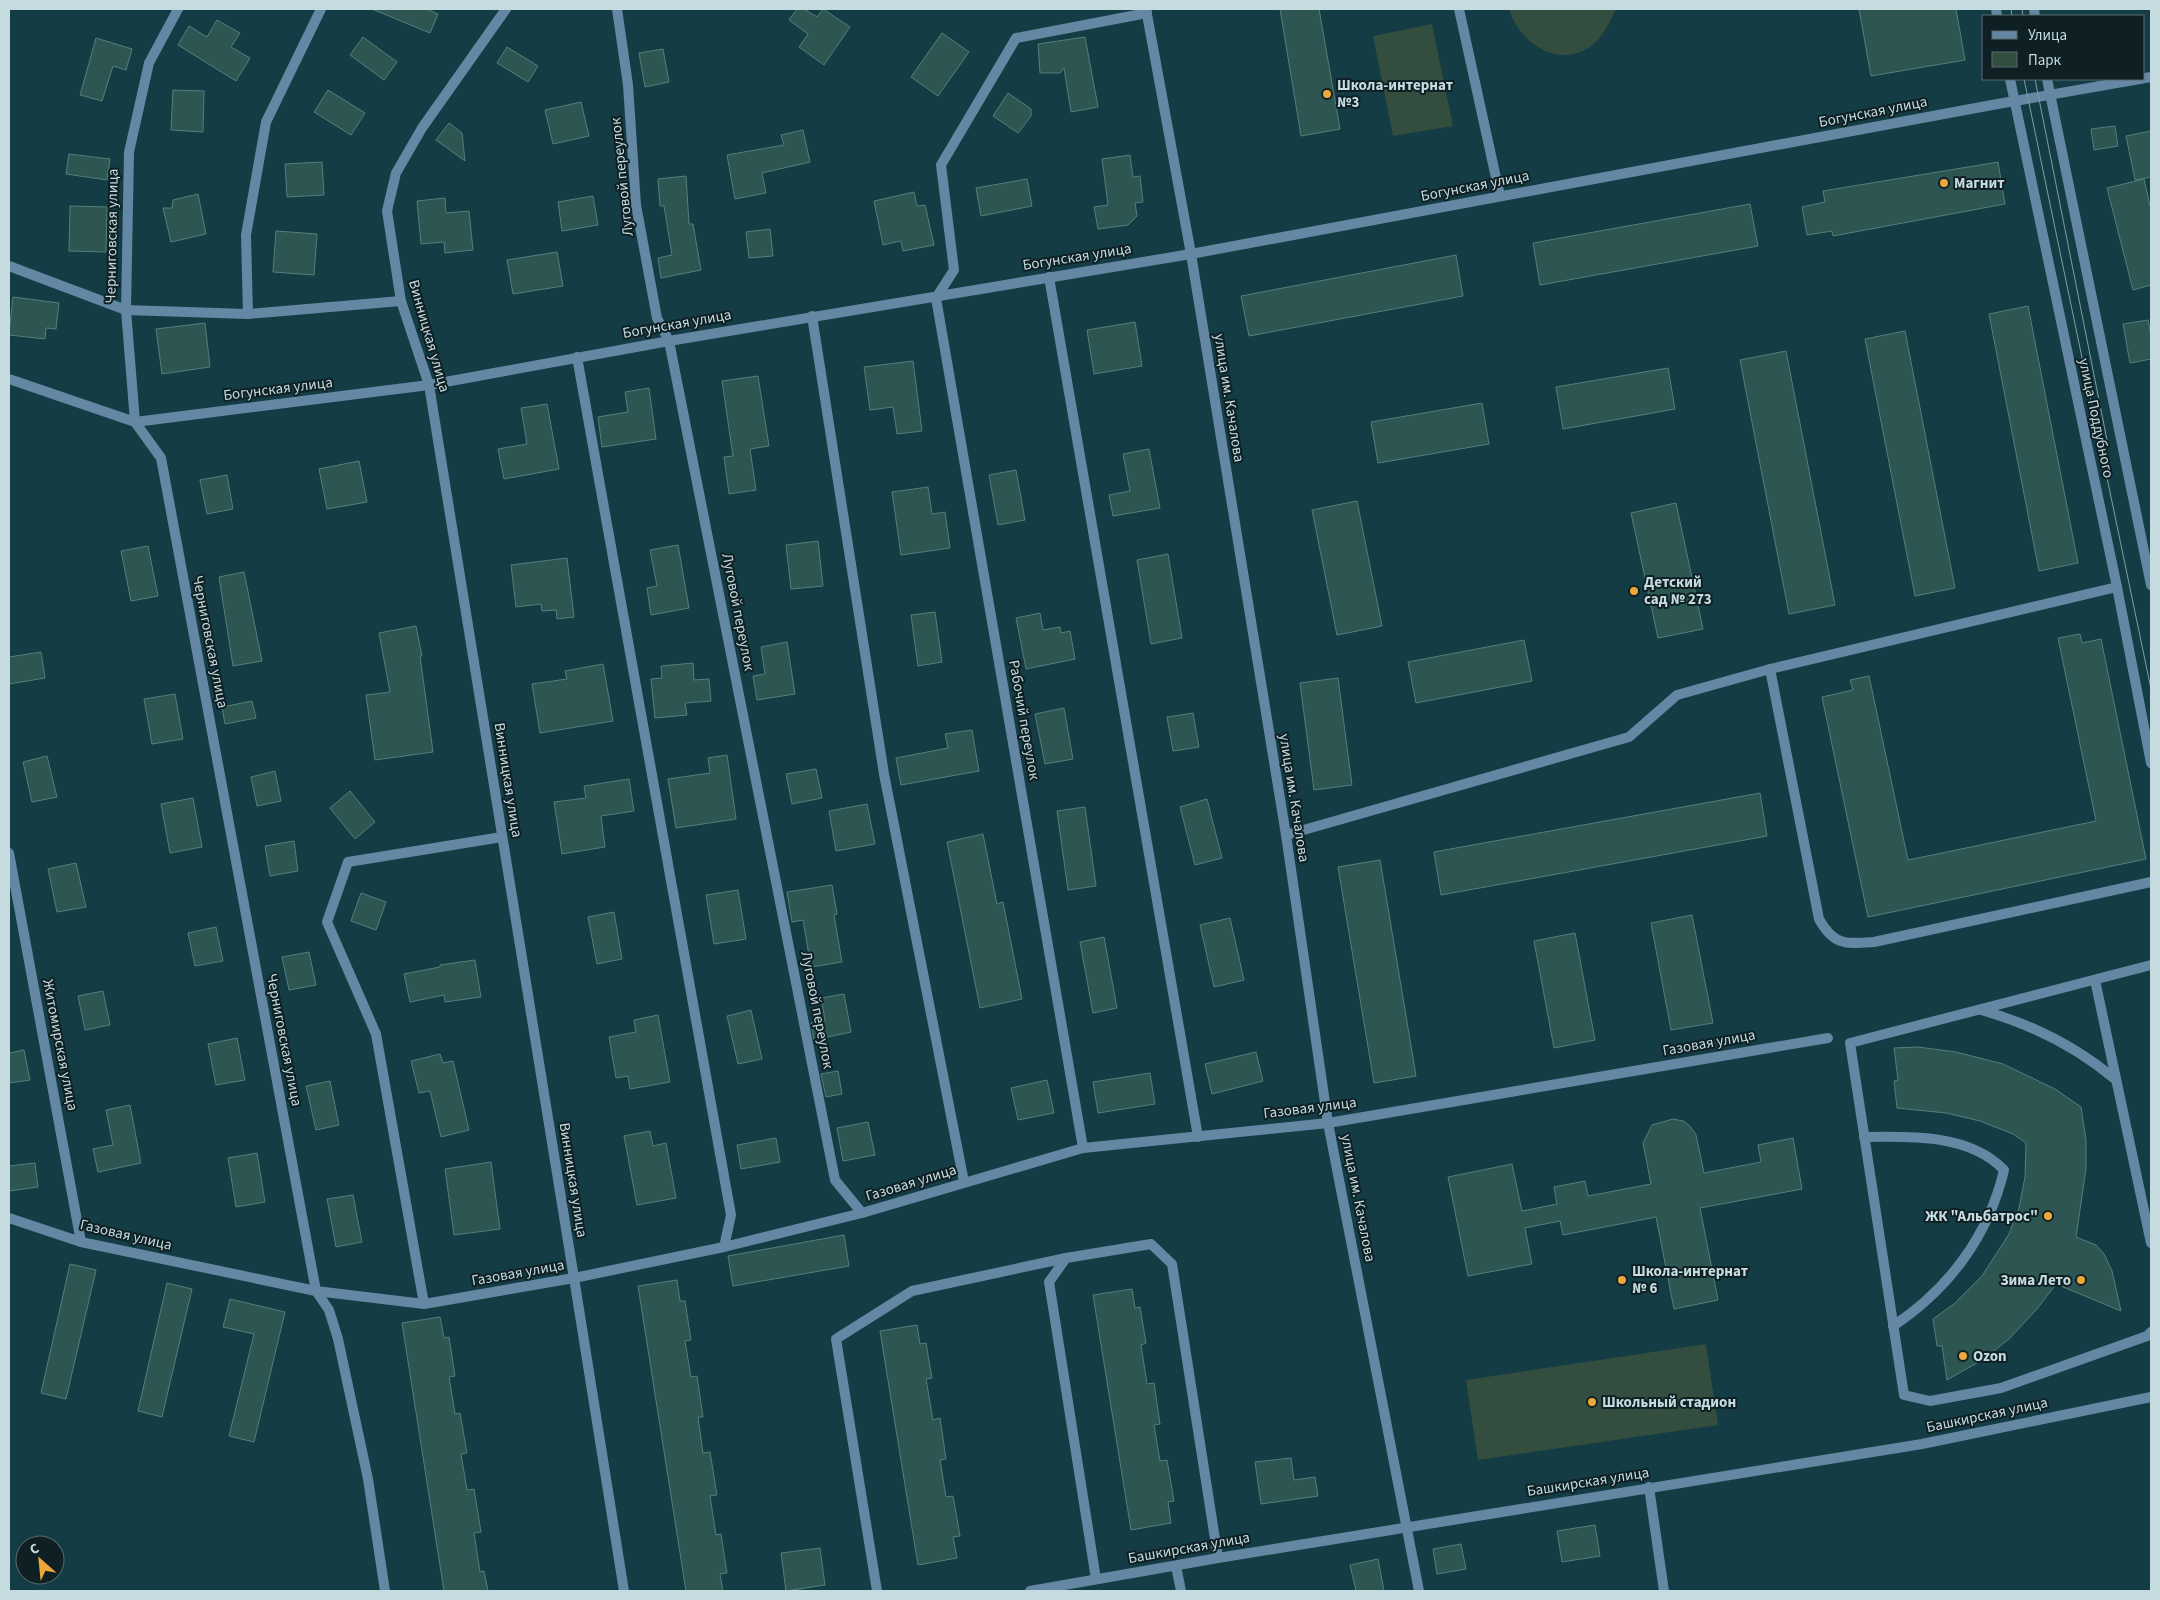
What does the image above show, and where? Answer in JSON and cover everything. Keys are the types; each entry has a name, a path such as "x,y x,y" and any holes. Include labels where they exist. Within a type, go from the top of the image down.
{"street":[{"name":"Черниговская улица","path":"178,9 149,63 129,152 126,310 135,422 161,458 316,1291"},
{"path":"248,314 246,234 266,122 321,9"},
{"name":"Винницкая улица","path":"506,9 422,128 396,173 387,211 401,301 429,385 624,1591"},
{"name":"Луговой переулок","path":"617,9 628,86 636,205 657,318 669,341 835,1180 862,1213"},
{"path":"1459,9 1500,196"},
{"path":"936,298 954,270 941,165 1016,38 1146,11"},
{"name":"улица им. Качалова","path":"1146,11 1191,254 1286,835 1328,1123 1420,1591"},
{"name":"улица Поддубного","path":"2010,80 2117,587 2151,763"},
{"name":"улица Поддубного","path":"2047,80 2151,582"},
{"name":"Богунская улица","path":"9,379 135,422 429,385 812,316 936,298 1191,254 2014,101 2139,80"},
{"path":"9,266 126,310 248,314 401,301"},
{"path":"1049,277 1198,1137"},
{"name":"Рабочий переулок","path":"936,298 1083,1148"},
{"path":"812,316 884,774 964,1182"},
{"path":"577,357 731,1215 724,1247"},
{"path":"1286,835 1628,737 1677,695 1770,669 2117,587"},
{"path":"1770,669 1819,919 1831,938 1843,943 1874,942 2151,882"},
{"path":"424,1304 376,1034 327,922 348,862 502,837"},
{"name":"Житомирская улица","path":"9,853 81,1242"},
{"path":"2150,1336 2001,1388 1930,1401 1904,1395 1850,1044 2151,965"},
{"path":"2095,980 2151,1244"},
{"path":"1980,1010 2044,1034 2081,1054 2116,1080"},
{"name":"Газовая улица","path":"9,1218 81,1242 316,1291 424,1304 574,1278 724,1247 862,1213 1083,1148 1328,1123 1828,1038"},
{"path":"1864,1137 1922,1138 1953,1144 1987,1157 2004,1170 1997,1198 1974,1246 1943,1284 1893,1326"},
{"path":"877,1591 836,1340 912,1291 1066,1258 1151,1244 1172,1264 1218,1558"},
{"path":"1066,1258 1049,1282 1096,1579"},
{"path":"316,1291 329,1310 340,1348 368,1479 385,1591"},
{"name":"Башкирская улица","path":"1030,1591 1218,1558 1922,1444 2151,1397"},
{"path":"1649,1487 1664,1591"},
{"path":"1176,1566 1181,1591"}],"green space":[{"path":"1509,9 1616,9 1594,44 1577,53 1565,55 1541,49 1530,41 1521,32"},
{"path":"1432,24 1453,126 1393,136 1373,36"},
{"name":"Школьный стадион","path":"1706,1344 1718,1425 1478,1460 1466,1380"}],"building":[{"path":"372,9 426,9 438,14 430,33"},
{"path":"797,9 804,9 817,17 823,9 850,27 824,65 799,47 808,34 789,20"},
{"path":"1280,9 1319,9 1340,129 1301,136"},
{"path":"1859,9 1956,9 1965,60 1871,76"},
{"path":"217,20 240,33 231,47 250,58 236,81 178,45 189,26 207,37"},
{"path":"942,33 969,52 938,96 911,77"},
{"path":"363,37 397,62 384,80 350,55"},
{"path":"1085,37 1098,107 1071,112 1064,68 1060,73 1040,73 1038,44"},
{"path":"96,38 132,49 126,70 113,66 102,101 80,95"},
{"path":"507,47 538,66 528,82 497,63"},
{"path":"663,49 669,82 645,87 639,53"},
{"path":"173,90 204,91 203,132 171,130"},
{"path":"328,90 365,113 351,135 314,112"},
{"path":"1008,93 1031,109 1031,116 1018,133 993,116"},
{"path":"581,102 589,136 553,144 545,110"},
{"path":"449,123 462,133 465,161 436,140"},
{"path":"2115,126 2118,146 2094,150 2091,129"},
{"path":"803,130 810,162 762,173 766,193 735,199 727,155 784,145 781,135"},
{"path":"2151,131 2151,177 2135,180 2126,136"},
{"path":"69,154 110,159 107,180 66,174"},
{"path":"1130,155 1133,177 1140,176 1143,202 1135,203 1137,216 1128,225 1098,229 1094,207 1108,205 1102,159"},
{"path":"322,162 324,195 287,197 285,164"},
{"path":"1998,162 2005,204 1833,236 1832,231 1807,235 1802,207 1825,202 1823,191"},
{"path":"686,176 689,224 693,224 701,270 661,278 658,258 672,255 664,206 660,206 658,179"},
{"path":"1027,179 1032,206 981,216 976,188"},
{"path":"2144,179 2151,210 2151,285 2133,290 2107,188"},
{"path":"914,192 917,206 925,205 934,245 903,251 901,241 883,245 874,201"},
{"path":"198,194 206,234 171,242 163,208 172,208 173,200"},
{"path":"593,196 598,225 562,231 558,202"},
{"path":"445,198 446,213 469,211 473,250 445,253 444,242 421,244 417,201"},
{"path":"1750,204 1758,246 1540,285 1533,243"},
{"path":"70,206 107,207 106,252 69,251"},
{"path":"770,229 773,256 749,258 746,232"},
{"path":"276,231 317,234 314,275 273,272"},
{"path":"557,252 563,286 513,294 507,260"},
{"path":"1456,255 1463,296 1249,336 1241,296"},
{"path":"13,297 59,303 56,329 46,328 45,339 9,335"},
{"path":"2028,306 2078,563 2039,571 1989,314"},
{"path":"2148,320 2151,336 2151,359 2130,363 2123,324"},
{"path":"1135,322 1142,366 1094,374 1087,330"},
{"path":"205,323 210,367 162,374 156,329"},
{"path":"1905,331 1955,588 1915,596 1865,339"},
{"path":"1786,351 1835,605 1789,614 1740,360"},
{"path":"913,361 922,431 897,434 893,407 870,410 864,367"},
{"path":"1668,368 1675,409 1563,429 1556,387"},
{"path":"758,376 769,446 750,449 756,490 729,494 724,457 733,456 722,381"},
{"path":"649,388 656,439 602,447 598,417 628,412 625,392"},
{"path":"1482,403 1489,444 1378,463 1371,422"},
{"path":"547,404 559,469 504,479 498,449 527,444 521,408"},
{"path":"1149,449 1160,508 1113,516 1109,495 1130,491 1123,454"},
{"path":"359,461 367,502 327,509 319,469"},
{"path":"1016,470 1025,520 998,525 989,475"},
{"path":"227,475 233,509 207,514 200,480"},
{"path":"928,487 932,514 945,512 950,548 901,555 892,492"},
{"path":"1357,501 1382,626 1337,635 1312,510"},
{"path":"1676,503 1703,629 1658,638 1631,513"},
{"path":"818,541 823,586 791,589 786,545"},
{"path":"678,545 689,608 651,615 647,588 657,586 650,550"},
{"path":"148,546 158,596 131,601 121,551"},
{"path":"1168,554 1182,638 1151,644 1137,560"},
{"path":"567,558 574,617 557,619 556,610 542,611 541,604 516,607 511,565"},
{"path":"244,572 262,661 233,666 219,577"},
{"path":"935,612 942,662 918,666 911,615"},
{"path":"1040,613 1043,630 1060,627 1061,633 1070,631 1075,659 1026,669 1016,618"},
{"path":"416,626 422,656 420,656 433,752 375,760 366,695 390,692 379,633"},
{"path":"2080,634 2082,643 2101,639 2146,859 1868,917 1822,697 1853,690 1850,680 1869,676 1908,860 2096,821 2058,638"},
{"path":"1524,640 1532,681 1416,703 1408,662"},
{"path":"787,642 795,694 757,700 753,676 765,674 761,647"},
{"path":"41,652 45,678 9,684 9,657"},
{"path":"693,663 694,680 709,679 711,701 685,703 687,715 655,718 651,679 662,678 661,666"},
{"path":"603,664 613,721 540,733 532,684 567,679 565,671"},
{"path":"1338,678 1352,785 1314,790 1300,683"},
{"path":"175,694 183,739 152,744 144,699"},
{"path":"252,701 256,718 225,724 222,707"},
{"path":"1064,708 1073,759 1045,764 1035,714"},
{"path":"1193,713 1199,747 1173,751 1167,717"},
{"path":"972,730 979,771 901,785 896,758 948,748 945,734"},
{"path":"727,755 736,819 676,828 668,779 710,773 708,758"},
{"path":"47,756 57,797 32,802 23,762"},
{"path":"816,769 822,798 792,804 786,774"},
{"path":"275,771 281,801 257,806 251,777"},
{"path":"629,779 634,811 601,816 605,847 562,854 554,802 586,798 584,786"},
{"path":"350,791 375,822 355,839 330,808"},
{"path":"1760,793 1767,836 1441,895 1434,852"},
{"path":"193,798 202,847 170,853 161,804"},
{"path":"1207,799 1222,858 1195,865 1180,807"},
{"path":"867,804 875,844 836,851 829,811"},
{"path":"1085,807 1096,886 1068,890 1057,811"},
{"path":"983,834 997,904 1003,902 1022,999 980,1008 947,842"},
{"path":"294,841 298,871 270,876 265,846"},
{"path":"1380,860 1416,1076 1374,1083 1338,867"},
{"path":"76,863 86,907 57,912 48,869"},
{"path":"832,885 837,914 834,915 842,962 811,967 803,920 792,922 787,892"},
{"path":"738,890 746,939 714,944 706,895"},
{"path":"361,893 386,902 376,930 351,921"},
{"path":"614,912 622,959 597,964 588,917"},
{"path":"1692,915 1713,1023 1671,1030 1651,923"},
{"path":"1230,918 1244,980 1214,987 1200,925"},
{"path":"216,927 223,961 195,966 188,933"},
{"path":"1575,933 1595,1040 1554,1048 1534,941"},
{"path":"1104,937 1117,1008 1093,1013 1080,942"},
{"path":"309,952 316,985 289,990 282,957"},
{"path":"475,960 481,997 445,1002 444,995 410,1002 404,974 440,967 440,965"},
{"path":"103,991 110,1025 85,1030 78,996"},
{"path":"844,994 851,1032 814,1040 811,1023 825,1020 821,998"},
{"path":"751,1010 762,1059 738,1064 727,1016"},
{"path":"658,1015 670,1082 630,1089 628,1076 616,1078 609,1037 636,1032 634,1020"},
{"path":"237,1038 245,1080 216,1085 208,1044"},
{"name":"ЖК \"Альбатрос\"","path":"1918,1047 1956,1052 2003,1064 2055,1089 2081,1107 2086,1140 2086,1169 2076,1237 2096,1245 2104,1254 2112,1271 2121,1311 2056,1284 2037,1309 2009,1339 1982,1360 1947,1380 1942,1346 1937,1346 1933,1319 1954,1304 1982,1276 2009,1234 2019,1208 2025,1177 2026,1143 2013,1134 1980,1121 1946,1113 1897,1108 1894,1081 1898,1080 1894,1048"},
{"path":"24,1050 30,1080 9,1083 9,1053"},
{"path":"1256,1052 1263,1081 1212,1094 1205,1064"},
{"path":"440,1054 443,1063 453,1061 469,1130 441,1137 430,1091 419,1093 411,1061"},
{"path":"838,1071 842,1094 826,1097 821,1074"},
{"path":"1150,1073 1155,1104 1098,1113 1093,1082"},
{"path":"1047,1080 1054,1113 1018,1120 1011,1088"},
{"path":"330,1081 339,1125 316,1130 306,1086"},
{"path":"130,1105 141,1163 98,1172 93,1149 113,1145 106,1110"},
{"path":"1673,1119 1683,1121 1690,1126 1696,1135 1704,1173 1761,1162 1758,1145 1793,1138 1802,1189 1700,1208 1718,1300 1674,1309 1656,1217 1563,1235 1560,1221 1525,1228 1532,1264 1468,1276 1448,1177 1512,1164 1522,1211 1557,1204 1554,1187 1585,1181 1588,1196 1651,1184 1643,1143 1652,1125"},
{"path":"868,1122 875,1155 843,1161 837,1128"},
{"path":"650,1131 653,1146 666,1143 676,1198 637,1205 624,1136"},
{"path":"776,1138 780,1162 741,1169 737,1145"},
{"path":"257,1153 265,1202 236,1207 228,1158"},
{"path":"491,1162 500,1229 454,1235 445,1169"},
{"path":"35,1163 38,1187 9,1191 9,1166"},
{"path":"353,1195 362,1242 336,1247 327,1199"},
{"path":"844,1235 849,1266 733,1286 728,1256"},
{"path":"70,1264 96,1270 66,1399 41,1393"},
{"path":"677,1280 680,1301 685,1301 691,1340 685,1341 691,1377 697,1376 703,1417 698,1417 703,1453 710,1452 717,1495 710,1496 716,1535 721,1534 727,1573 720,1574 723,1591 686,1591 638,1286"},
{"path":"167,1283 192,1289 162,1417 138,1411"},
{"path":"1132,1289 1135,1308 1140,1307 1146,1343 1141,1345 1147,1384 1154,1383 1160,1424 1154,1425 1160,1461 1167,1460 1174,1501 1168,1502 1171,1523 1131,1530 1093,1295"},
{"path":"230,1299 285,1312 254,1442 229,1436 254,1334 223,1327"},
{"path":"440,1317 444,1338 449,1337 455,1376 449,1377 455,1414 460,1413 467,1453 461,1454 467,1490 474,1489 481,1532 474,1533 480,1572 484,1571 488,1591 444,1591 402,1323"},
{"path":"917,1325 920,1344 926,1343 932,1378 926,1379 933,1420 940,1418 946,1459 940,1460 946,1497 953,1496 960,1536 953,1537 957,1558 918,1565 880,1331"},
{"path":"1291,1458 1294,1480 1315,1477 1318,1496 1261,1504 1255,1462"},
{"path":"1595,1525 1600,1556 1562,1562 1557,1531"},
{"path":"1461,1544 1466,1569 1437,1574 1433,1549"},
{"path":"820,1548 825,1585 786,1591 781,1553"},
{"path":"1378,1559 1384,1591 1356,1591 1350,1565"}],"tram line":[{"path":"2011,9 2012,15"},
{"path":"2022,9 2023,15"},
{"path":"2024,80 2151,689"},
{"path":"2035,80 2107,440"}],"place":[{"name":"Школа-интернат №3","path":"1327,94"},
{"name":"Магнит","path":"1944,183"},
{"name":"Детский сад № 273","path":"1634,591"},
{"name":"ЖК \"Альбатрос\"","path":"2048,1216"},
{"name":"Школа-интернат № 6","path":"1622,1280"},
{"name":"Зима Лето","path":"2081,1280"},
{"name":"Ozon","path":"1963,1356"},
{"name":"Школьный стадион","path":"1592,1402"}]}
